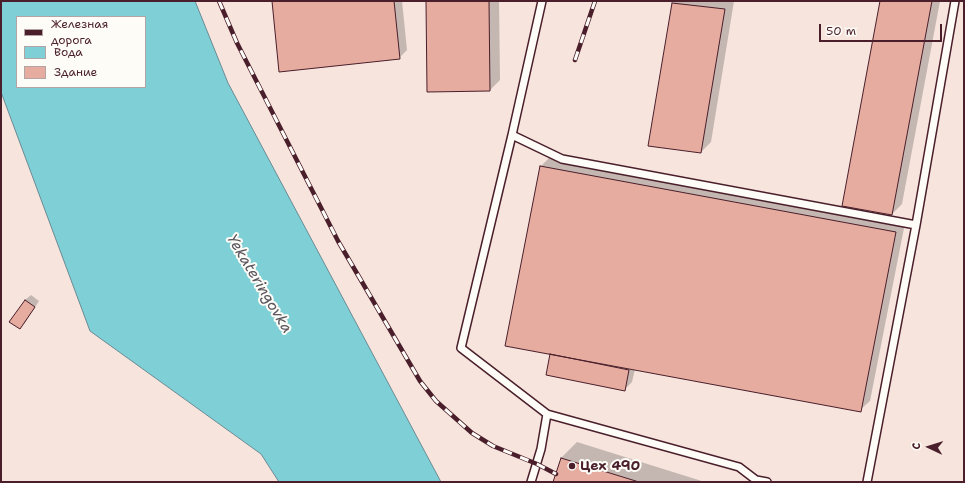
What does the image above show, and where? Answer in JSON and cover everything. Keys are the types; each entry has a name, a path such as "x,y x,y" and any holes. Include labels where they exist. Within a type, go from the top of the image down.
{"lane":[{"path":"542,1 512,135 461,348 547,414 739,467 755,481 767,482"},
{"path":"867,482 916,225 955,1"},
{"path":"512,135 562,159 916,225"},
{"path":"531,482 541,449 547,414"}],"shaded area":[{"path":"195,1 964,1 964,482 441,482 228,83"},
{"path":"1,92 90,331 261,454 279,482 1,482"}],"water":[{"name":"Yekateringovka","path":"1,1 195,1 228,83 441,482 279,482 261,454 90,331 1,92"}],"building":[{"path":"272,1 394,1 400,59 279,72"},
{"path":"426,1 489,1 490,91 427,92"},
{"path":"880,1 932,1 892,215 842,206"},
{"path":"672,3 725,9 701,153 648,146"},
{"path":"540,166 896,232 861,412 505,346"},
{"path":"25,300 35,307 20,329 9,322"},
{"path":"550,354 629,370 625,391 546,375"},
{"name":"Цех 490","path":"561,458 639,482 553,482"}],"railway":[{"path":"219,1 237,43 338,241 420,381 436,401 472,433 493,446 537,464 556,474"},
{"path":"575,60 595,1"}],"place":[{"name":"Цех 490","path":"572,466"}]}
